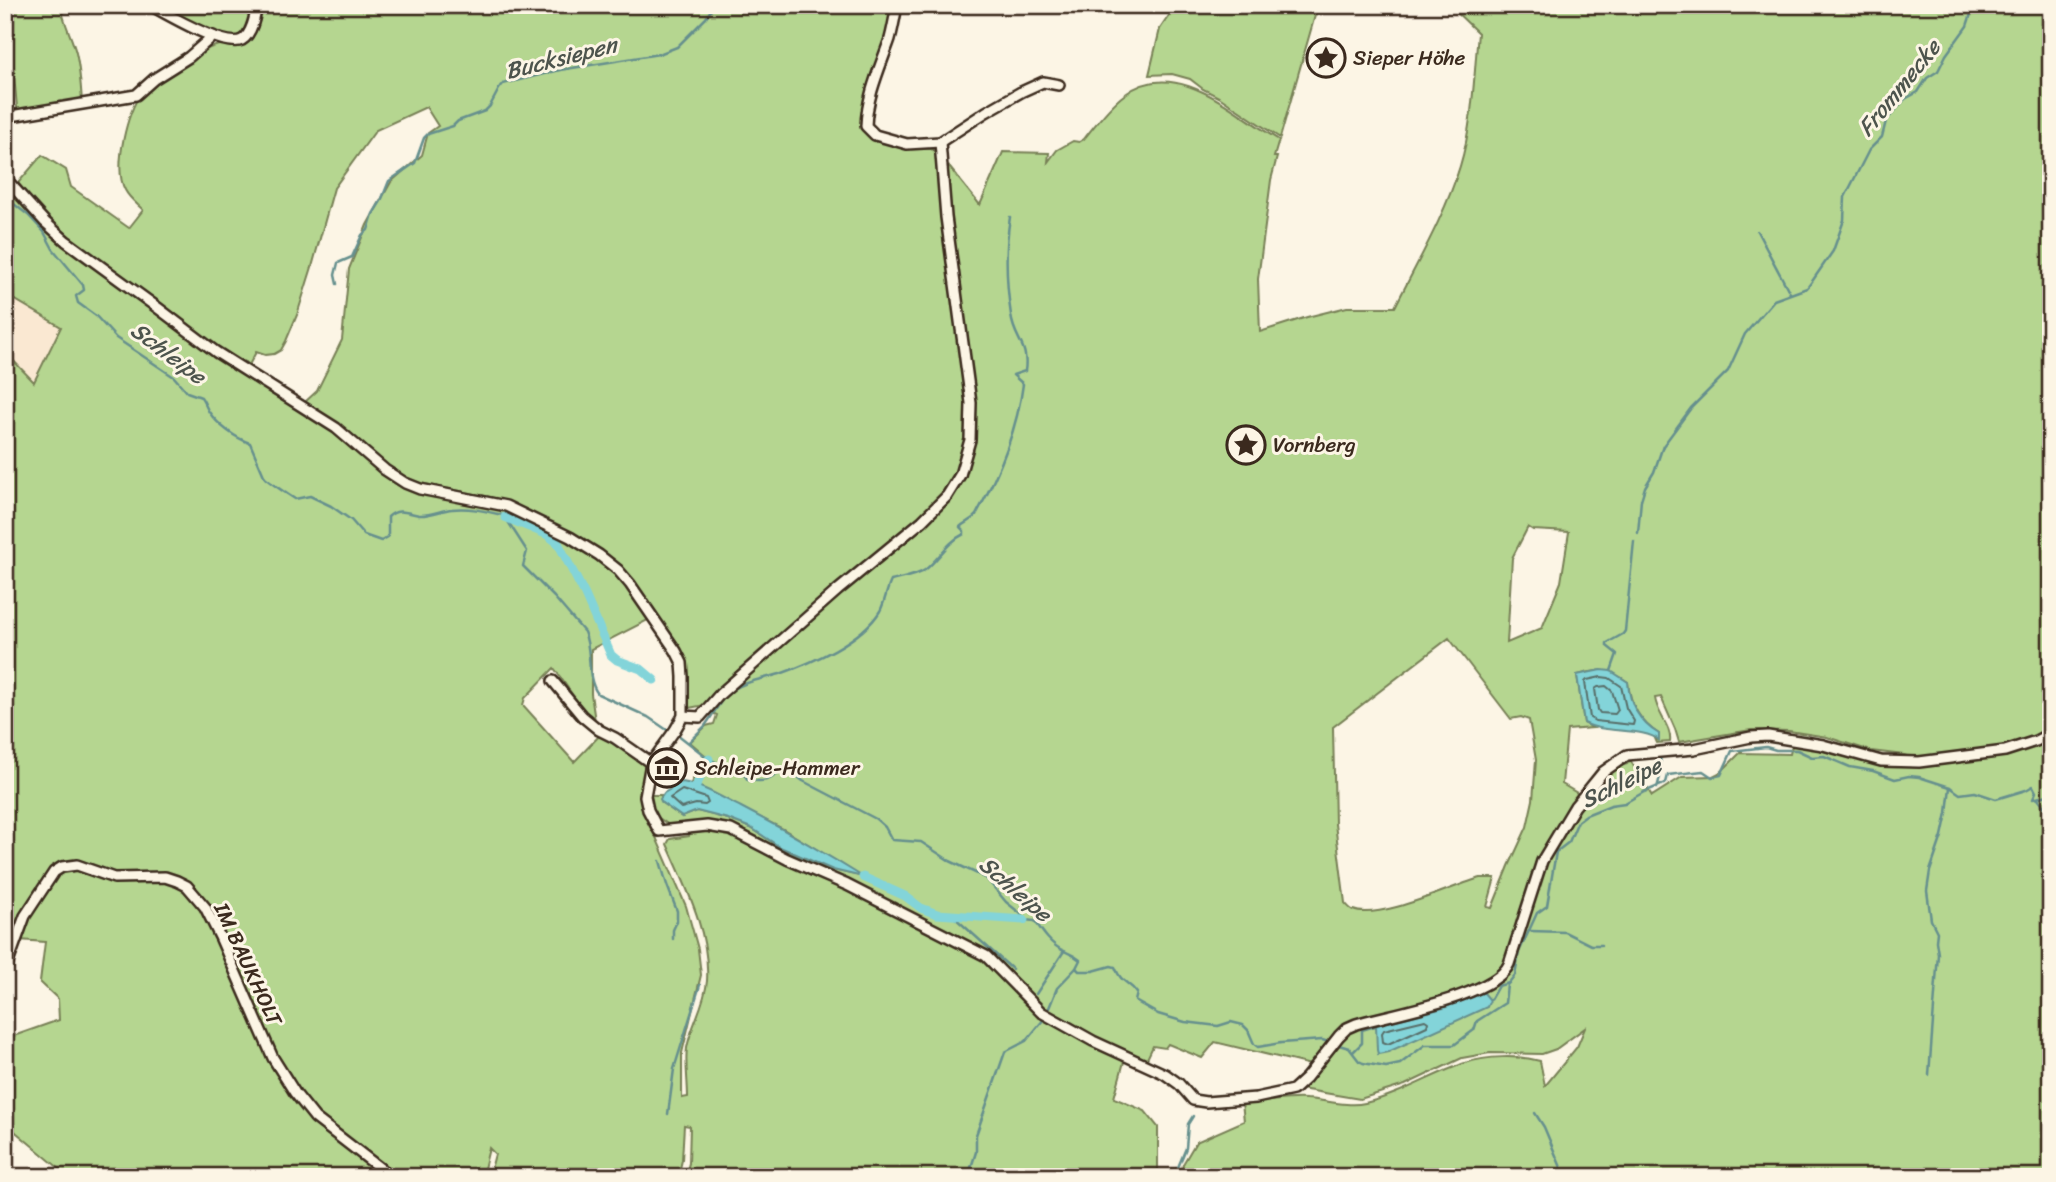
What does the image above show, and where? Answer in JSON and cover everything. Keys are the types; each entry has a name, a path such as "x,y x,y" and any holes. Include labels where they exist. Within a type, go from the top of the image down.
{"street":[{"path":"150,5 213,36 232,42 243,39 250,29 257,5"},
{"path":"897,5 891,36 873,86 867,112 866,127 875,135 907,144 940,142 986,111 1021,92 1043,82 1059,85"},
{"path":"5,117 136,95 213,36"},
{"path":"683,716 700,717 720,694 922,521 947,496 960,475 970,440 971,403 946,217 940,142"},
{"path":"5,178 45,222 75,248 216,352 336,428 385,470 405,483 420,489 491,502 517,511 570,537 618,570 682,663 683,716 650,763 645,796 648,810 659,831 707,826 731,830 787,859 847,884 986,956 1041,1012 1093,1041 1165,1074 1179,1084 1193,1100 1206,1102 1256,1098 1293,1090 1307,1078 1347,1028 1474,990 1501,976 1509,964 1542,861 1580,799 1603,772 1627,755 1694,749 1768,736 1823,746 1881,761 1919,762 2005,751 2051,733"},
{"path":"553,681 582,716 650,763"},
{"name":"IM BAUKHOLT","path":"5,971 25,916 54,872 62,867 77,865 114,878 166,877 177,881 187,887 205,907 273,1058 295,1093 315,1118 388,1177"}],"shaded area":[{"path":"5,297 62,327 34,383 5,352"}],"green space":[{"path":"16,5 61,5 77,59 82,103 18,117 8,14"},
{"path":"155,5 254,5 244,32 227,38"},
{"path":"262,5 895,5 861,125 868,136 906,147 931,149 937,153 970,408 970,439 954,485 946,496 771,646 773,649 924,520 955,490 962,477 973,441 974,404 964,346 946,163 980,205 1003,152 1049,153 1048,162 1057,150 1073,141 1084,139 1118,99 1144,84 1164,82 1184,85 1204,93 1279,140 1274,157 1277,157 1271,180 1258,279 1260,332 1347,307 1395,307 1447,202 1468,133 1478,33 1449,5 2051,5 2051,1177 685,1177 689,1163 690,1126 684,1125 678,1177 489,1177 495,1154 489,1148 482,1177 393,1177 328,1124 294,1087 279,1062 218,924 201,897 180,878 157,873 125,876 77,862 61,864 51,869 21,916 5,960 5,352 34,382 61,327 17,301 5,297 5,183 45,225 189,334 335,430 389,478 418,493 517,513 571,540 617,573 650,619 591,649 591,694 595,721 581,707 554,668 525,698 523,705 574,762 601,734 616,741 646,766 642,792 645,812 686,906 698,949 701,975 682,1053 682,1098 688,1097 687,1048 706,990 707,963 701,928 667,844 670,839 689,836 690,831 730,832 786,862 846,887 985,959 1040,1013 1093,1044 1125,1058 1114,1098 1145,1111 1158,1127 1158,1174 1181,1175 1183,1164 1196,1142 1244,1121 1242,1102 1298,1099 1343,1104 1365,1103 1391,1095 1465,1063 1502,1057 1540,1061 1545,1086 1577,1047 1585,1028 1556,1049 1542,1054 1490,1053 1462,1058 1405,1085 1360,1099 1300,1087 1340,1037 1357,1025 1466,996 1487,987 1508,972 1543,862 1586,794 1607,769 1627,764 1630,760 1652,796 1682,777 1713,776 1721,772 1740,753 1790,754 1793,741 1888,765 1920,764 1922,761 1904,755 1871,751 1827,737 1789,731 1751,730 1679,742 1661,697 1655,698 1669,731 1670,742 1657,743 1654,736 1658,740 1659,734 1646,724 1637,712 1628,682 1604,671 1577,675 1584,723 1593,728 1567,730 1562,784 1577,793 1574,806 1540,861 1508,963 1500,974 1472,989 1395,1012 1357,1020 1344,1026 1315,1066 1215,1042 1202,1058 1168,1044 1165,1048 1153,1046 1146,1061 1094,1040 1041,1010 986,954 848,882 788,857 732,828 710,823 669,825 653,814 649,795 661,795 662,803 682,817 697,811 728,819 751,828 780,847 833,870 860,876 783,829 691,783 705,755 690,742 706,726 714,724 717,715 712,713 712,708 770,647 705,705 689,708 683,656 621,568 600,552 515,507 490,497 415,482 393,471 351,436 304,403 317,391 342,340 349,269 367,225 391,182 422,155 428,133 438,126 426,107 376,130 334,188 297,315 286,341 281,350 274,354 256,352 249,365 244,361 238,362 62,233 18,183 42,155 66,170 71,187 129,228 143,210 125,190 120,168 123,140 136,101 158,77 200,52 216,46 246,44 256,31","holes":["1528,527 1533,530 1569,532 1561,582 1542,628 1507,643 1512,558","1449,638 1511,719 1521,717 1529,720 1536,760 1533,800 1527,827 1492,908 1487,907 1495,878 1480,878 1397,907 1380,911 1353,910 1345,903 1335,824 1333,727"]},
{"path":"1102,5 1318,5 1280,138 1190,79 1172,74 1149,75 1160,29 1172,11"},
{"path":"69,868 81,869 111,881 159,880 185,890 202,909 296,1101 384,1177 58,1177 60,1169 5,1123 5,1039 59,1020 58,999 40,982 45,942 20,940 28,917 55,875"}],"water":[{"path":"1601,670 1611,671 1628,682 1637,712 1646,724 1659,734 1659,740 1643,733 1584,723 1577,675"},
{"path":"682,782 705,789 741,807 863,877 833,870 780,847 751,828 728,819 697,811 682,817 660,799 664,793"},
{"path":"1482,993 1490,1000 1487,1007 1388,1052 1378,1054 1376,1025 1443,1008"}],"waterway":[{"name":"Bucksiepen","path":"337,284 335,275 338,263 352,257 362,235 368,230 389,181 415,163 428,134 485,111 503,84 560,70 659,54 677,47 706,18 714,5"},
{"name":"Frommecke","path":"1638,533 1641,500 1663,446 1691,408 1728,371 1745,334 1774,300 1807,288 1813,280 1833,251 1844,220 1845,197 1869,150 1882,137 1886,121 1905,99 1918,92 1927,78 1938,71 1967,26 1974,5"},
{"name":"Schleipe","path":"5,197 44,232 53,249 83,285 84,290 76,296 78,303 96,316 116,338 174,377 187,392 201,397 217,422 250,443 265,478 280,489 295,499 310,496 331,506 351,520 364,535 381,541 388,537 388,517 395,512 423,515 465,509 502,515 527,551 523,566 584,632 590,672 598,694 648,717 677,734 709,759 730,769 740,769 748,780 766,780 780,771 795,775 876,819 885,827 892,840 921,842 950,861 986,878 1024,920 1035,921 1055,945 1080,960 1076,968 1079,971 1115,967 1120,977 1137,993 1135,1001 1158,1014 1185,1022 1218,1026 1231,1022 1243,1025 1258,1047 1322,1040 1349,1048 1363,1063 1386,1067 1400,1064 1425,1045 1454,1045 1474,1030 1477,1021 1505,1003 1507,985 1515,975 1519,952 1537,913 1547,906 1556,852 1569,842 1578,821 1586,815 1611,805 1625,803 1666,783 1668,775 1703,771 1712,777 1721,775 1732,751 1766,747 1797,750 1812,757 1824,756 1850,767 1895,779 1919,777 1950,787 1960,794 1975,792 1996,799 2033,786 2036,792 2033,799 2051,794"},
{"path":"689,742 734,689 806,664 835,650 861,632 880,611 891,581 925,570 953,541 964,534 960,527 976,515 1012,435 1023,384 1013,375 1025,371 1025,354 1013,323 1008,291 1010,217"},
{"path":"1757,231 1790,293"},
{"path":"505,517 546,534 558,543 585,595 611,655 641,669 654,680"},
{"name":"Frommecke","path":"1611,671 1617,654 1607,643 1625,631 1634,541"},
{"name":"Frommecke","path":"1657,788 1661,773 1660,754"},
{"name":"Schleipe","path":"707,765 709,759"},
{"path":"696,786 703,772"},
{"path":"1929,1075 1938,954 1937,932 1931,920 1927,891 1930,871 1942,836 1950,787"},
{"path":"2038,799 2051,815"},
{"path":"660,861 677,911 673,939"},
{"path":"863,877 937,914 1024,920"},
{"path":"954,917 1012,969"},
{"path":"1530,931 1565,932 1591,945 1601,945"},
{"path":"1036,994 1064,951"},
{"path":"1049,1008 1057,988 1076,968"},
{"path":"1490,1000 1498,986 1509,983"},
{"path":"668,1114 674,1069 700,985"},
{"path":"968,1177 976,1152 976,1135 1005,1052 1026,1041 1044,1019"},
{"path":"1353,1052 1362,1043 1362,1030 1375,1026"},
{"path":"1535,1113 1544,1127 1565,1177"},
{"path":"1174,1177 1186,1148 1188,1124 1193,1116"}],"place":[{"name":"Sieper Höhe","path":"1326,58"},
{"name":"Vornberg","path":"1246,445"},
{"name":"Schleipe-Hammer","path":"667,768"}]}
